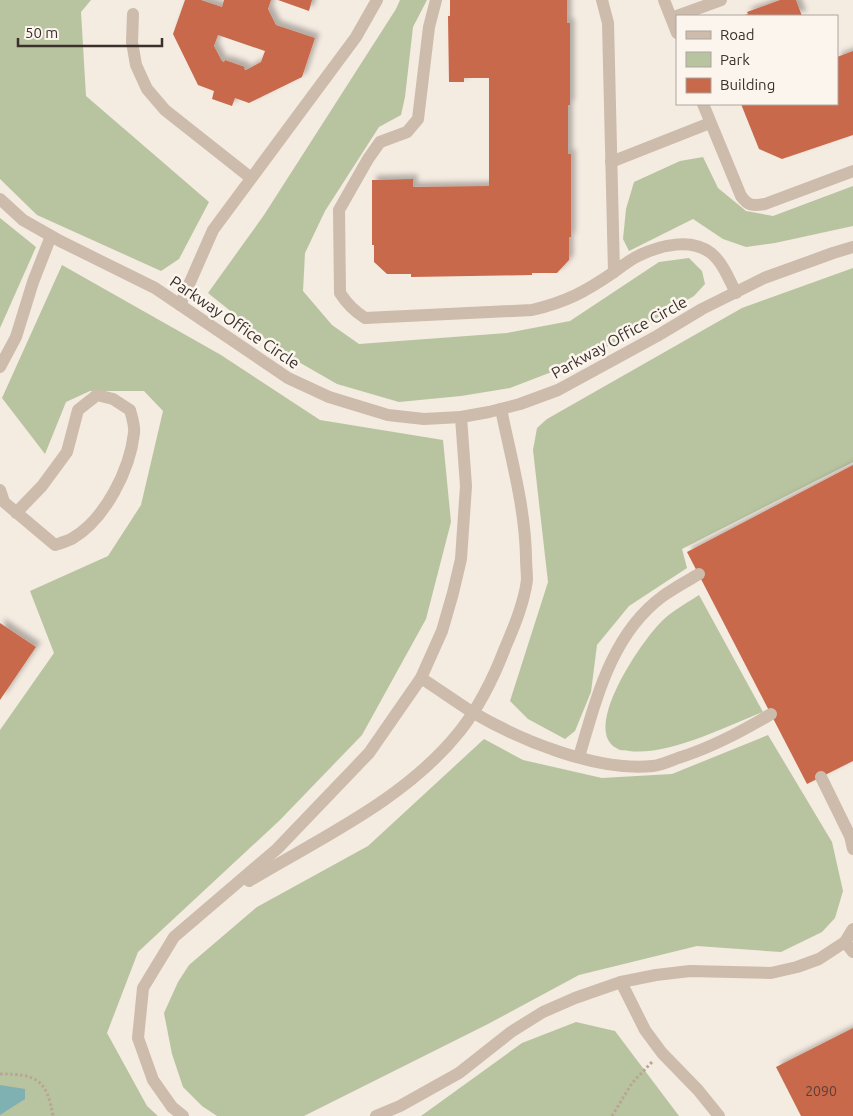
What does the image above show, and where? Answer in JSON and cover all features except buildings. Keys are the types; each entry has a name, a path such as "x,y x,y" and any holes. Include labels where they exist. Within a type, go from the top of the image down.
{"street":[{"path":"180,305 213,230 356,37 377,0"},
{"path":"436,0 429,27 418,119 407,132 380,142 339,210 340,292 346,303 355,312 365,318 532,310 558,304 593,286 638,255 670,245 688,244 700,248 714,257 736,292"},
{"path":"602,0 608,23 614,272"},
{"path":"664,0 675,17"},
{"path":"680,15 721,0"},
{"path":"133,14 132,42 136,65 147,89 165,110 252,178"},
{"path":"703,105 741,196 746,203 754,206 765,204 853,171"},
{"path":"611,162 710,123"},
{"name":"Parkway Office Circle","path":"0,199 23,220 155,288 288,378 329,397 388,415 424,419 460,417 501,409 558,390 658,336 702,309 764,278 853,247"},
{"path":"0,367 16,337 33,282 52,236"},
{"path":"0,490 4,502 16,513 55,545 73,539 92,523 114,493 127,466 135,431 130,410 113,398 97,395 78,410 67,452 42,486 16,513"},
{"path":"219,899 367,812 404,785 446,747 473,712 502,656 516,622 526,580 526,529 501,409"},
{"path":"183,1116 172,1107 153,1080 138,1038 143,988 174,937 277,849 369,753 421,678 442,630 461,559 466,486 460,417"},
{"path":"579,757 608,668 625,638 639,618 662,597 698,574"},
{"path":"421,678 473,712 513,733 566,754 617,766 654,766 705,750 743,731 771,714"},
{"path":"821,778 850,836 853,849"},
{"path":"376,1116 400,1106 459,1073 511,1032 544,1012 575,998 621,982 656,975 690,971 771,973 797,967 819,959 845,942 853,929"},
{"path":"845,942 853,952"},
{"path":"621,982 645,1030 662,1053 698,1090 719,1116"}],"path":[{"path":"612,1116 632,1083 662,1053"},
{"path":"0,1074 23,1074 46,1088 53,1116"}],"green space":[{"path":"0,0 91,0 81,12 86,96 209,202 179,259 161,271 37,215 0,179"},
{"path":"400,0 427,0 413,27 405,97 401,115 379,127 325,211 305,253 303,291 332,325 359,344 507,333 570,321 659,262 689,258 702,271 705,284 694,296 588,358 510,388 461,396 399,402 337,384 283,353 208,293 264,215"},
{"path":"703,157 718,188 746,211 773,216 853,186 853,226 775,243 746,247 723,239 693,219 629,251 623,239 626,209 634,182 680,161"},
{"path":"0,218 36,247 0,328"},
{"path":"62,265 221,355 320,420 443,440 451,522 426,619 362,735 280,820 138,952 107,1033 147,1106 158,1116 0,1116 0,730 54,653 30,591 108,556 141,505 163,411 144,391 90,391 66,402 45,454 2,398"},
{"path":"853,268 853,462 682,549 687,568 629,606 597,645 591,692 575,731 565,739 528,719 510,701 548,582 533,450 537,428 547,419 742,308"},
{"path":"699,595 763,712 679,745 645,751 619,750 608,739 606,724 610,705 618,685 642,646 662,621"},
{"path":"768,735 832,842 843,891 835,918 822,932 781,952 697,946 579,975 488,1024 304,1116 217,1116 202,1106 183,1087 172,1054 164,1013 178,982 189,965 257,907 368,846 484,739 523,760 602,778 672,774"},
{"path":"576,1022 615,1031 679,1116 421,1116 522,1043"}],"water":[{"path":"0,1085 25,1089 25,1099 0,1115"}]}
